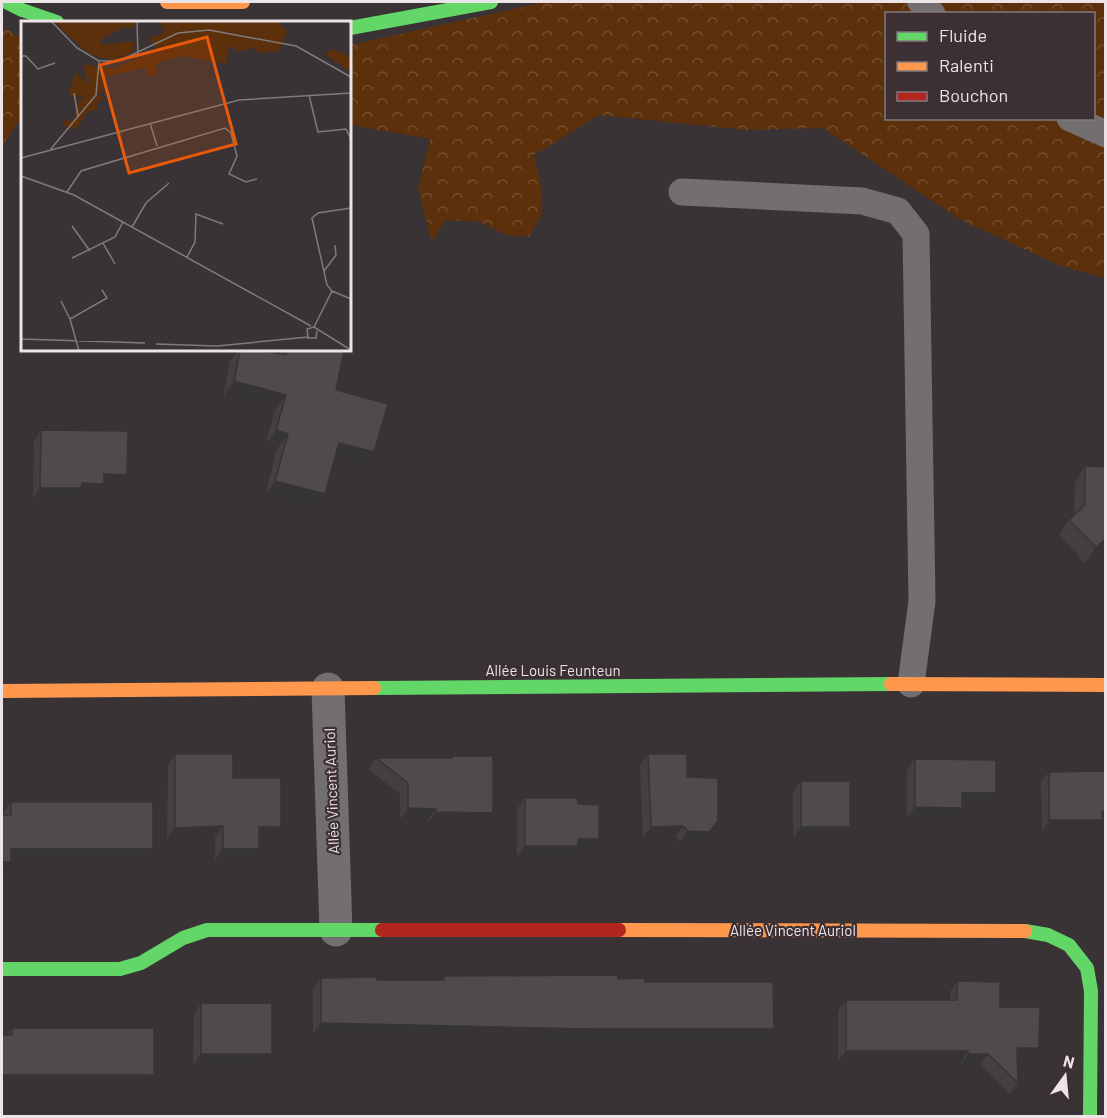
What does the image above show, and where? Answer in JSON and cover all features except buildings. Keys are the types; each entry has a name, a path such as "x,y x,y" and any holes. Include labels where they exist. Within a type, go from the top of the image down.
{"street":[{"path":"6,2 54,21"},
{"path":"167,2 243,2"},
{"path":"351,28 392,11 491,2"},
{"name":"Allée Louis Feunteun","path":"2,691 911,684 1106,685"},
{"name":"Allée Vincent Auriol","path":"328,689 336,930"},
{"name":"Allée Vincent Auriol","path":"2,969 120,969 141,963 183,938 207,930 1017,930 1048,935 1069,945 1087,968 1091,991 1090,1116"}],"lane":[{"path":"1074,120 1106,134"},
{"path":"682,192 862,201 898,211 916,234 922,601 911,684"}],"green space":[{"path":"545,2 1105,2 1105,278 1061,266 961,220 823,128 746,130 599,115 534,155 542,191 541,216 529,237 506,235 480,222 445,220 432,242 418,189 430,139 351,125 351,45"},
{"path":"2,27 21,37 21,118 2,146"}],"traffic: fast":[{"path":"6,2 54,21"},
{"path":"351,28 491,2"},
{"path":"374,688 891,684"},
{"path":"2,969 120,969 141,963 183,938 207,930 382,930"},
{"path":"1025,931 1048,935 1069,945 1087,968 1091,991 1090,1116"}],"traffic: slow":[{"path":"167,2 243,2"},
{"path":"891,684 1106,685"},
{"path":"2,691 374,688"},
{"path":"619,930 1025,931"}],"traffic: jam":[{"path":"382,930 619,930"}]}
